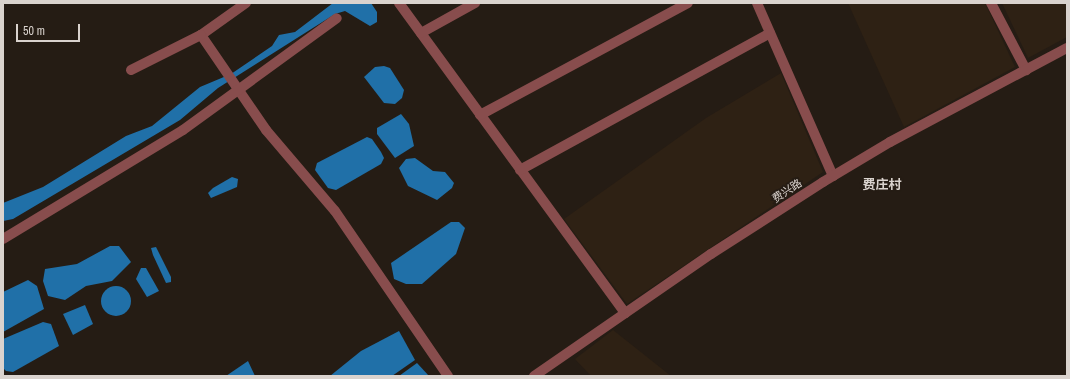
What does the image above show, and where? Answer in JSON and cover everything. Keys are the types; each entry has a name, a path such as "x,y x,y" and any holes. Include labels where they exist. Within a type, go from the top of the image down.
{"street":[{"path":"131,70 201,35 246,3"},
{"path":"399,3 625,313"},
{"path":"421,33 475,3"},
{"path":"480,115 688,3"},
{"path":"757,3 833,176"},
{"path":"991,3 1026,70"},
{"path":"3,238 183,130 236,90 338,18"},
{"path":"520,170 770,33"},
{"path":"201,35 236,90 335,211 448,376"},
{"name":"费兴路","path":"534,376 625,313 833,176 1067,48"}],"shaded area":[{"path":"848,3 985,3 1015,67 904,127"},
{"path":"1002,3 1067,3 1067,37 1028,58"},
{"path":"781,73 823,172 627,304 564,219 706,118"},
{"path":"613,330 671,376 591,376 575,359"}],"water":[{"path":"333,3 371,3 377,12 377,22 370,26 345,11 335,14 218,88 180,120 13,219 3,221 3,203 43,187 126,136 152,126 200,87 231,74 272,46 279,35 295,32"},
{"path":"384,66 390,68 404,90 402,98 395,104 384,103 364,77 375,67"},
{"path":"401,114 409,124 414,146 395,158 377,134 377,128"},
{"path":"367,137 372,139 381,152 384,158 381,164 336,190 328,188 315,170 317,163"},
{"path":"415,158 433,171 445,172 454,183 452,188 437,200 408,186 399,168 406,159"},
{"path":"232,177 238,179 237,187 211,198 208,193 213,188"},
{"path":"451,222 459,222 465,228 456,254 422,284 406,284 394,279 391,263"},
{"path":"110,246 119,246 131,262 112,281 86,286 65,300 48,296 43,281 45,269 77,264"},
{"path":"156,247 171,277 171,282 166,283 153,255 151,248"},
{"path":"141,268 146,268 159,291 147,297 136,279"},
{"path":"28,280 37,286 44,309 3,332 3,292"},
{"path":"116,286 127,290 131,301 127,312 116,316 105,312 101,301 105,290"},
{"path":"85,305 93,324 73,335 63,314"},
{"path":"43,322 51,324 59,346 13,372 6,371 3,368 3,339"},
{"path":"399,331 415,360 392,376 330,376 361,351"},
{"path":"248,361 255,376 226,376"},
{"path":"417,363 429,376 399,376"}],"district":[{"name":"费庄村","path":"882,185"}]}
